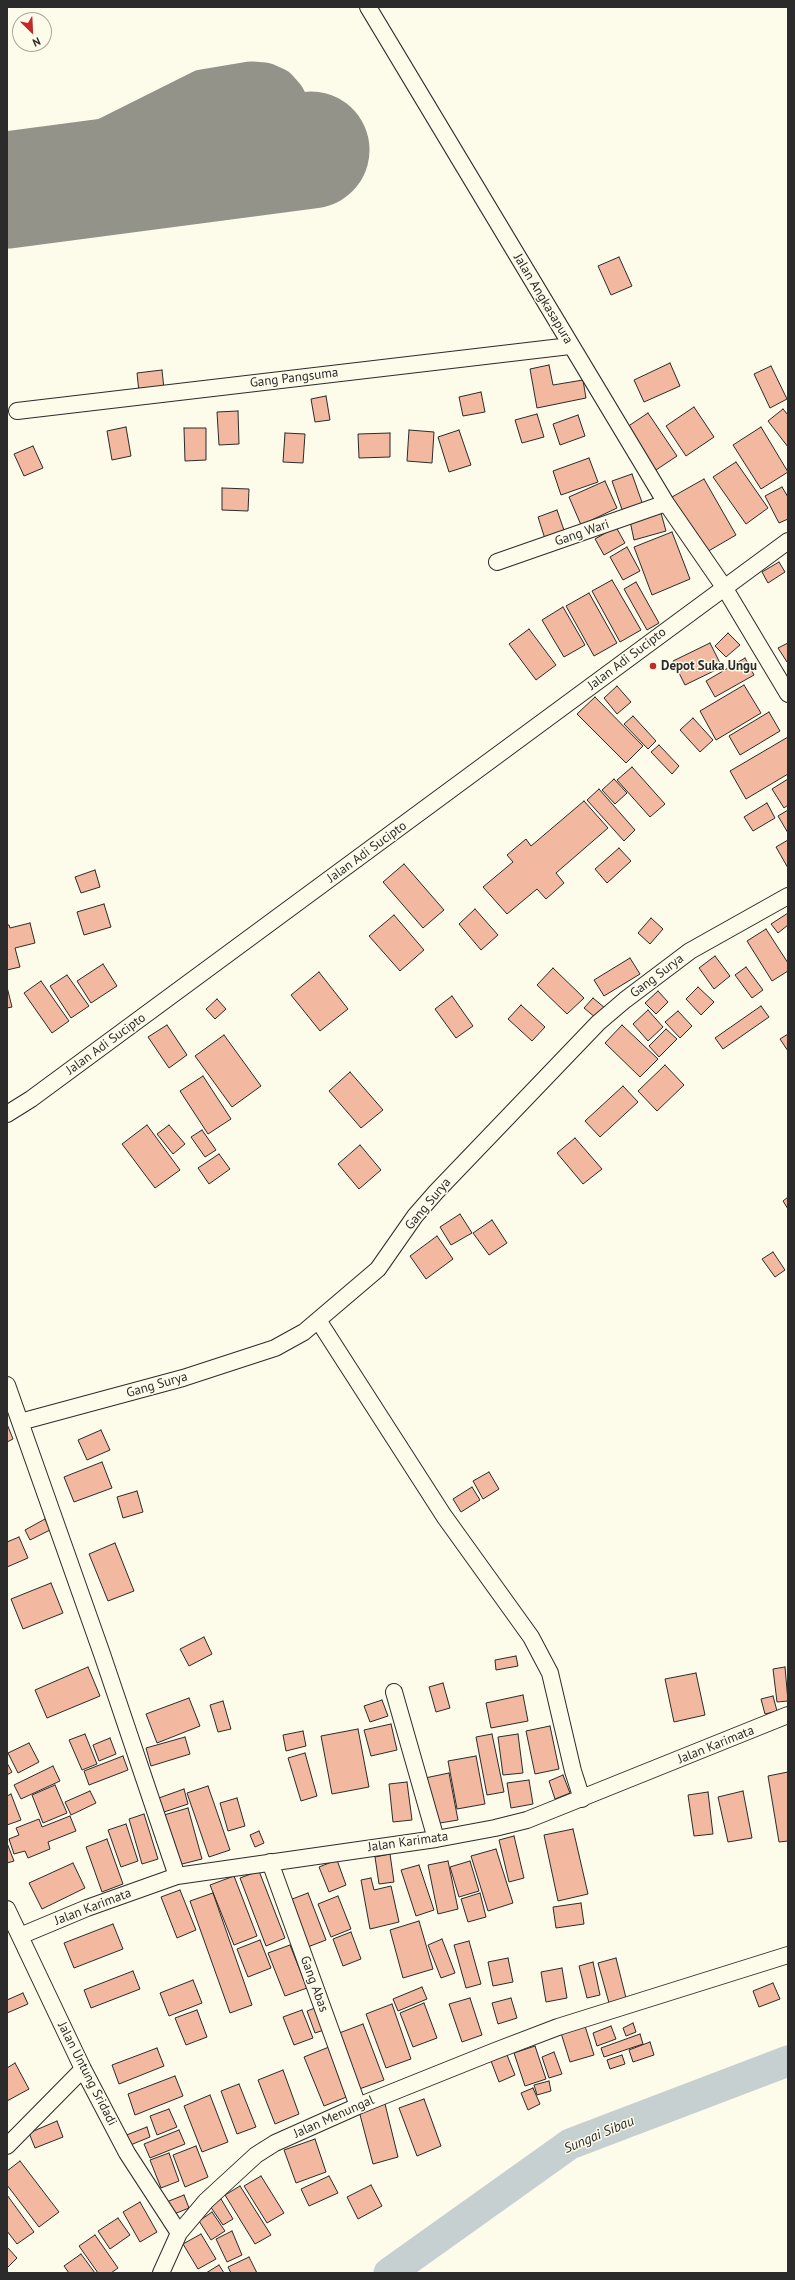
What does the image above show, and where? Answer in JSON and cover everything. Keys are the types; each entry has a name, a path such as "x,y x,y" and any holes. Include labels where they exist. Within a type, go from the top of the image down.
{"street":[{"name":"Jalan Angkasapura","path":"368,7 666,504 724,587 788,694"},
{"name":"Gang Pangsuma","path":"17,411 570,346"},
{"name":"Gang Wari","path":"497,562 666,504"},
{"name":"Jalan Adi Sucipto","path":"7,1114 30,1099 788,541"},
{"name":"Gang Surya","path":"20,1422 183,1378 275,1348 304,1332 378,1269 415,1216 436,1192 598,1023 625,1000 690,951 788,896"},
{"path":"318,1320 444,1516 531,1637 550,1673 573,1771 582,1799"},
{"path":"7,1385 102,1654 177,1876"},
{"path":"394,1692 436,1839"},
{"name":"Jalan Karimata","path":"20,1936 87,1908 177,1876 436,1839 520,1822 582,1799 788,1715"},
{"name":"Gang Abas","path":"270,1862 358,2106"},
{"name":"Jalan Untung Sridadi","path":"7,1909 83,2069 127,2152 179,2234"},
{"name":"Jalan Menungal","path":"161,2273 179,2234 206,2201 256,2155 275,2143 358,2106 558,2027 788,1955"},
{"path":"7,2146 83,2069"}],"building":[{"path":"619,257 632,286 611,295 598,266"},
{"path":"670,363 680,386 644,402 634,380"},
{"path":"549,365 553,385 583,380 586,398 537,408 530,369"},
{"path":"771,366 787,399 770,408 754,374"},
{"path":"162,370 164,389 139,392 137,373"},
{"path":"481,392 485,412 463,416 459,397"},
{"path":"326,396 330,420 315,422 311,399"},
{"path":"694,407 714,437 686,456 666,426"},
{"path":"783,409 788,415 788,447 768,421"},
{"path":"238,411 239,444 219,445 217,412"},
{"path":"648,413 677,456 653,472 624,429"},
{"path":"537,414 544,437 522,443 515,420"},
{"path":"578,415 585,436 560,445 553,424"},
{"path":"126,427 131,456 112,460 107,431"},
{"path":"761,427 788,472 761,489 733,445"},
{"path":"184,428 206,428 206,460 185,461"},
{"path":"409,430 434,432 432,463 407,461"},
{"path":"459,430 471,465 449,472 438,437"},
{"path":"285,433 305,434 303,463 283,462"},
{"path":"390,433 390,457 359,458 358,434"},
{"path":"33,446 43,468 24,476 14,454"},
{"path":"589,458 598,482 561,495 553,471"},
{"path":"736,462 768,508 746,524 713,477"},
{"path":"632,474 644,508 624,515 612,481"},
{"path":"704,479 736,535 705,553 672,497"},
{"path":"605,481 617,508 581,525 569,497"},
{"path":"782,487 788,497 788,519 779,523 765,496"},
{"path":"222,488 249,489 248,511 222,510"},
{"path":"557,510 566,536 546,542 538,517"},
{"path":"661,513 666,531 634,540 630,521"},
{"path":"616,527 625,543 604,555 595,539"},
{"path":"672,532 690,579 652,595 634,547"},
{"path":"627,547 640,571 623,580 610,557"},
{"path":"779,562 785,572 768,583 762,572"},
{"path":"612,580 641,630 620,642 592,591"},
{"path":"636,582 659,623 647,630 624,589"},
{"path":"589,593 617,643 594,656 566,606"},
{"path":"563,607 585,645 564,657 542,620"},
{"path":"529,629 556,665 536,680 509,644"},
{"path":"728,633 740,645 726,657 715,646"},
{"path":"710,643 722,667 685,685 673,661"},
{"path":"788,643 788,661 787,662 778,648"},
{"path":"745,658 754,675 715,697 706,681"},
{"path":"744,685 761,713 716,740 700,711"},
{"path":"617,686 631,702 617,714 604,698"},
{"path":"595,697 643,746 626,763 577,714"},
{"path":"769,712 780,731 740,755 729,736"},
{"path":"633,716 656,741 648,749 624,724"},
{"path":"693,718 713,740 700,752 680,730"},
{"path":"788,737 788,774 746,799 730,771"},
{"path":"659,745 679,766 672,774 651,752"},
{"path":"632,767 665,804 650,817 617,780"},
{"path":"614,779 627,793 615,804 602,790"},
{"path":"788,779 788,805 784,808 772,789"},
{"path":"599,789 635,830 624,841 587,800"},
{"path":"584,801 608,828 556,873 564,883 546,899 537,889 507,914 483,887 513,862 507,855 526,839 531,846"},
{"path":"767,803 775,818 753,831 744,817"},
{"path":"788,810 788,833 778,816"},
{"path":"788,840 788,868 776,847"},
{"path":"619,848 631,861 607,883 595,869"},
{"path":"404,864 444,910 423,928 383,882"},
{"path":"95,870 100,887 81,893 75,877"},
{"path":"104,904 111,927 84,935 77,912"},
{"path":"475,909 498,935 481,950 459,924"},
{"path":"788,913 788,925 778,933 771,924"},
{"path":"394,915 424,950 400,971 369,936"},
{"path":"651,918 663,929 650,944 638,933"},
{"path":"30,923 35,943 15,948 20,967 7,970 7,925 9,925 10,928"},
{"path":"766,929 788,963 788,971 772,981 747,941"},
{"path":"715,956 730,976 714,989 699,968"},
{"path":"630,958 640,974 604,996 594,980"},
{"path":"103,964 117,986 91,1003 77,981"},
{"path":"746,967 763,990 752,998 735,975"},
{"path":"553,968 584,998 567,1014 537,985"},
{"path":"319,972 348,1009 320,1031 291,995"},
{"path":"67,975 89,1006 71,1018 50,986"},
{"path":"41,981 69,1021 52,1033 24,993"},
{"path":"7,987 12,1007 7,1008"},
{"path":"698,987 714,1002 701,1015 686,999"},
{"path":"658,991 668,1002 656,1014 645,1003"},
{"path":"452,996 473,1026 456,1038 435,1009"},
{"path":"593,998 605,1008 596,1018 584,1008"},
{"path":"217,999 226,1009 215,1019 206,1009"},
{"path":"521,1005 545,1027 532,1041 508,1019"},
{"path":"761,1006 769,1017 723,1049 715,1038"},
{"path":"648,1010 663,1027 648,1041 633,1024"},
{"path":"678,1011 692,1026 680,1038 665,1022"},
{"path":"167,1025 187,1055 169,1068 148,1037"},
{"path":"622,1025 658,1059 640,1077 605,1043"},
{"path":"666,1029 677,1039 659,1057 649,1046"},
{"path":"788,1034 788,1051 780,1039"},
{"path":"224,1035 261,1086 232,1107 195,1056"},
{"path":"665,1065 684,1085 657,1111 638,1091"},
{"path":"350,1072 383,1110 361,1128 329,1091"},
{"path":"203,1076 231,1119 208,1134 180,1091"},
{"path":"623,1086 638,1102 600,1137 585,1121"},
{"path":"147,1125 180,1170 155,1188 122,1144"},
{"path":"169,1125 185,1144 173,1154 157,1134"},
{"path":"202,1130 216,1150 205,1157 191,1137"},
{"path":"575,1138 602,1169 583,1184 557,1153"},
{"path":"360,1145 381,1170 359,1189 338,1164"},
{"path":"219,1154 230,1169 209,1184 198,1168"},
{"path":"788,1197 788,1209 783,1201"},
{"path":"460,1214 472,1233 451,1245 440,1227"},
{"path":"492,1220 507,1243 489,1255 473,1233"},
{"path":"437,1236 453,1259 426,1279 410,1256"},
{"path":"773,1252 785,1270 775,1277 762,1259"},
{"path":"7,1424 13,1439 7,1442"},
{"path":"101,1430 110,1450 87,1460 78,1440"},
{"path":"102,1462 112,1488 74,1502 64,1477"},
{"path":"489,1472 499,1489 483,1499 473,1481"},
{"path":"472,1487 480,1500 461,1512 453,1499"},
{"path":"137,1491 143,1512 123,1518 117,1497"},
{"path":"45,1519 50,1530 30,1540 25,1530"},
{"path":"19,1537 28,1558 7,1567 7,1542"},
{"path":"115,1543 134,1591 108,1601 89,1554"},
{"path":"51,1583 63,1613 23,1629 11,1599"},
{"path":"204,1637 212,1654 189,1666 180,1649"},
{"path":"516,1656 518,1666 496,1670 495,1660"},
{"path":"88,1667 100,1696 47,1718 35,1690"},
{"path":"785,1667 788,1701 777,1702 773,1669"},
{"path":"696,1673 705,1715 674,1722 665,1679"},
{"path":"443,1683 450,1708 436,1712 429,1687"},
{"path":"523,1695 528,1721 491,1728 486,1703"},
{"path":"773,1696 777,1711 765,1714 761,1699"},
{"path":"189,1698 200,1726 157,1743 146,1714"},
{"path":"382,1700 388,1716 370,1722 364,1706"},
{"path":"223,1701 231,1729 218,1732 210,1705"},
{"path":"391,1724 397,1750 371,1756 364,1730"},
{"path":"550,1726 559,1769 535,1774 526,1731"},
{"path":"358,1729 369,1787 332,1794 321,1736"},
{"path":"303,1731 306,1746 286,1751 283,1735"},
{"path":"85,1734 97,1764 82,1770 69,1740"},
{"path":"492,1734 504,1792 487,1795 476,1737"},
{"path":"518,1734 523,1773 503,1775 498,1737"},
{"path":"185,1737 190,1754 151,1766 146,1748"},
{"path":"110,1738 116,1754 99,1761 93,1745"},
{"path":"29,1743 39,1762 18,1773 8,1753"},
{"path":"305,1753 317,1796 301,1801 288,1758"},
{"path":"123,1756 128,1770 89,1785 84,1771"},
{"path":"476,1756 485,1804 457,1809 448,1761"},
{"path":"7,1763 12,1772 7,1775"},
{"path":"53,1766 60,1781 21,1799 14,1785"},
{"path":"788,1772 788,1841 779,1842 768,1776"},
{"path":"449,1773 458,1820 434,1824 425,1778"},
{"path":"563,1775 570,1793 555,1799 549,1781"},
{"path":"529,1780 533,1804 511,1808 507,1783"},
{"path":"407,1782 412,1820 393,1822 389,1784"},
{"path":"55,1785 67,1813 43,1823 32,1795"},
{"path":"208,1786 230,1850 209,1857 187,1793"},
{"path":"184,1789 188,1804 161,1813 156,1799"},
{"path":"90,1791 96,1803 71,1815 65,1802"},
{"path":"743,1791 752,1838 728,1842 718,1797"},
{"path":"708,1792 713,1834 694,1836 688,1795"},
{"path":"11,1794 21,1820 7,1825 7,1796"},
{"path":"237,1798 245,1826 228,1831 220,1803"},
{"path":"188,1808 202,1859 178,1865 164,1815"},
{"path":"144,1814 158,1859 142,1864 129,1819"},
{"path":"70,1816 76,1831 48,1842 50,1849 28,1858 25,1851 14,1854 9,1839 19,1835 16,1828 39,1819 42,1827"},
{"path":"126,1824 138,1861 121,1867 108,1830"},
{"path":"573,1829 588,1894 558,1901 544,1835"},
{"path":"259,1831 264,1843 255,1847 250,1835"},
{"path":"514,1836 524,1878 509,1882 499,1840"},
{"path":"107,1839 123,1884 102,1892 86,1847"},
{"path":"7,1843 14,1861 7,1863"},
{"path":"496,1849 513,1903 488,1911 471,1856"},
{"path":"390,1854 394,1882 379,1884 375,1857"},
{"path":"337,1860 346,1885 329,1892 319,1867"},
{"path":"448,1861 458,1909 438,1914 428,1865"},
{"path":"470,1861 479,1891 459,1897 450,1867"},
{"path":"73,1863 85,1888 42,1909 29,1883"},
{"path":"419,1865 434,1910 416,1916 401,1870"},
{"path":"259,1871 285,1938 266,1946 240,1878"},
{"path":"234,1876 257,1936 234,1945 210,1885"},
{"path":"371,1878 374,1890 391,1886 399,1922 370,1929 361,1880"},
{"path":"180,1890 196,1930 177,1938 161,1897"},
{"path":"213,1893 252,2005 230,2013 190,1901"},
{"path":"308,1893 326,1940 305,1948 287,1901"},
{"path":"480,1893 486,1917 468,1922 461,1899"},
{"path":"338,1896 351,1929 331,1937 318,1904"},
{"path":"581,1903 584,1924 556,1928 553,1907"},
{"path":"419,1921 433,1969 403,1978 390,1930"},
{"path":"113,1924 123,1949 74,1968 64,1943"},
{"path":"351,1932 361,1959 343,1966 333,1939"},
{"path":"442,1939 455,1973 441,1978 428,1945"},
{"path":"260,1940 271,1968 248,1977 237,1949"},
{"path":"469,1941 481,1984 466,1988 454,1945"},
{"path":"290,1945 307,1988 285,1996 268,1953"},
{"path":"508,1958 513,1982 493,1986 488,1962"},
{"path":"616,1958 626,1998 609,2003 598,1963"},
{"path":"593,1962 600,1995 587,1998 579,1966"},
{"path":"562,1968 567,1998 546,2002 541,1972"},
{"path":"133,1971 140,1989 91,2008 84,1990"},
{"path":"193,1980 202,2003 169,2016 160,1993"},
{"path":"773,1983 780,1999 759,2007 753,1991"},
{"path":"422,1987 427,1999 398,2011 393,1999"},
{"path":"23,1993 28,2004 7,2013 7,2000"},
{"path":"470,1998 482,2035 462,2042 449,2004"},
{"path":"511,1998 517,2018 498,2024 492,2003"},
{"path":"424,2003 437,2038 413,2047 400,2013"},
{"path":"392,2004 411,2059 386,2068 366,2014"},
{"path":"315,2008 324,2030 315,2033 307,2011"},
{"path":"197,2010 207,2037 186,2045 175,2018"},
{"path":"302,2010 313,2038 294,2045 283,2017"},
{"path":"633,2023 636,2032 626,2036 623,2028"},
{"path":"363,2024 384,2080 354,2091 334,2035"},
{"path":"585,2026 594,2055 570,2062 561,2033"},
{"path":"611,2026 616,2039 597,2046 593,2033"},
{"path":"640,2034 643,2044 604,2057 601,2048"},
{"path":"650,2042 654,2055 633,2062 629,2050"},
{"path":"535,2046 546,2079 525,2086 514,2053"},
{"path":"329,2047 349,2096 324,2106 304,2057"},
{"path":"157,2048 164,2066 119,2084 112,2065"},
{"path":"554,2052 562,2074 549,2078 542,2057"},
{"path":"507,2055 515,2075 499,2082 491,2061"},
{"path":"622,2055 625,2064 610,2069 607,2060"},
{"path":"15,2063 29,2089 7,2101 7,2068"},
{"path":"283,2070 299,2114 275,2124 258,2080"},
{"path":"175,2076 183,2096 135,2115 128,2094"},
{"path":"549,2081 551,2091 537,2095 534,2085"},
{"path":"239,2084 256,2127 237,2134 221,2091"},
{"path":"533,2088 540,2104 528,2110 521,2093"},
{"path":"210,2095 228,2142 202,2152 184,2106"},
{"path":"424,2099 441,2146 417,2156 399,2108"},
{"path":"385,2104 398,2157 373,2164 359,2111"},
{"path":"169,2109 177,2127 157,2135 150,2116"},
{"path":"57,2121 63,2137 35,2148 29,2133"},
{"path":"147,2127 150,2137 128,2146 124,2136"},
{"path":"179,2130 185,2144 150,2158 144,2144"},
{"path":"315,2139 326,2172 296,2183 284,2150"},
{"path":"196,2146 208,2177 185,2187 173,2155"},
{"path":"169,2153 179,2181 161,2188 150,2160"},
{"path":"20,2161 59,2212 39,2227 7,2185 7,2171"},
{"path":"261,2176 284,2213 267,2223 244,2186"},
{"path":"329,2176 338,2193 309,2206 301,2189"},
{"path":"371,2185 382,2206 358,2219 347,2197"},
{"path":"240,2186 271,2235 255,2244 225,2195"},
{"path":"7,2195 34,2232 17,2244 7,2231"},
{"path":"184,2195 189,2208 169,2216 164,2203"},
{"path":"221,2199 233,2219 223,2225 210,2206"},
{"path":"140,2202 157,2232 140,2242 123,2212"},
{"path":"212,2212 225,2231 211,2240 199,2221"},
{"path":"118,2218 130,2235 110,2249 98,2231"},
{"path":"232,2231 242,2255 227,2262 216,2239"},
{"path":"201,2234 216,2259 198,2269 183,2244"},
{"path":"95,2235 118,2268 111,2273 98,2273 79,2246"},
{"path":"7,2247 17,2258 7,2268"},
{"path":"81,2254 95,2273 69,2273 64,2266"},
{"path":"249,2257 257,2273 231,2273 228,2267"},
{"path":"219,2265 224,2273 206,2273"}],"waterway":[{"name":"Sungai Sibau","path":"389,2273 570,2144 788,2061"}],"taxiway":[{"path":"7,184 59,165 203,93 251,85 264,86 275,91 282,99 291,116 299,151"}],"runway":[{"path":"7,190 311,150"}],"place":[{"name":"Depot Suka Ungu","path":"653,666"}]}
